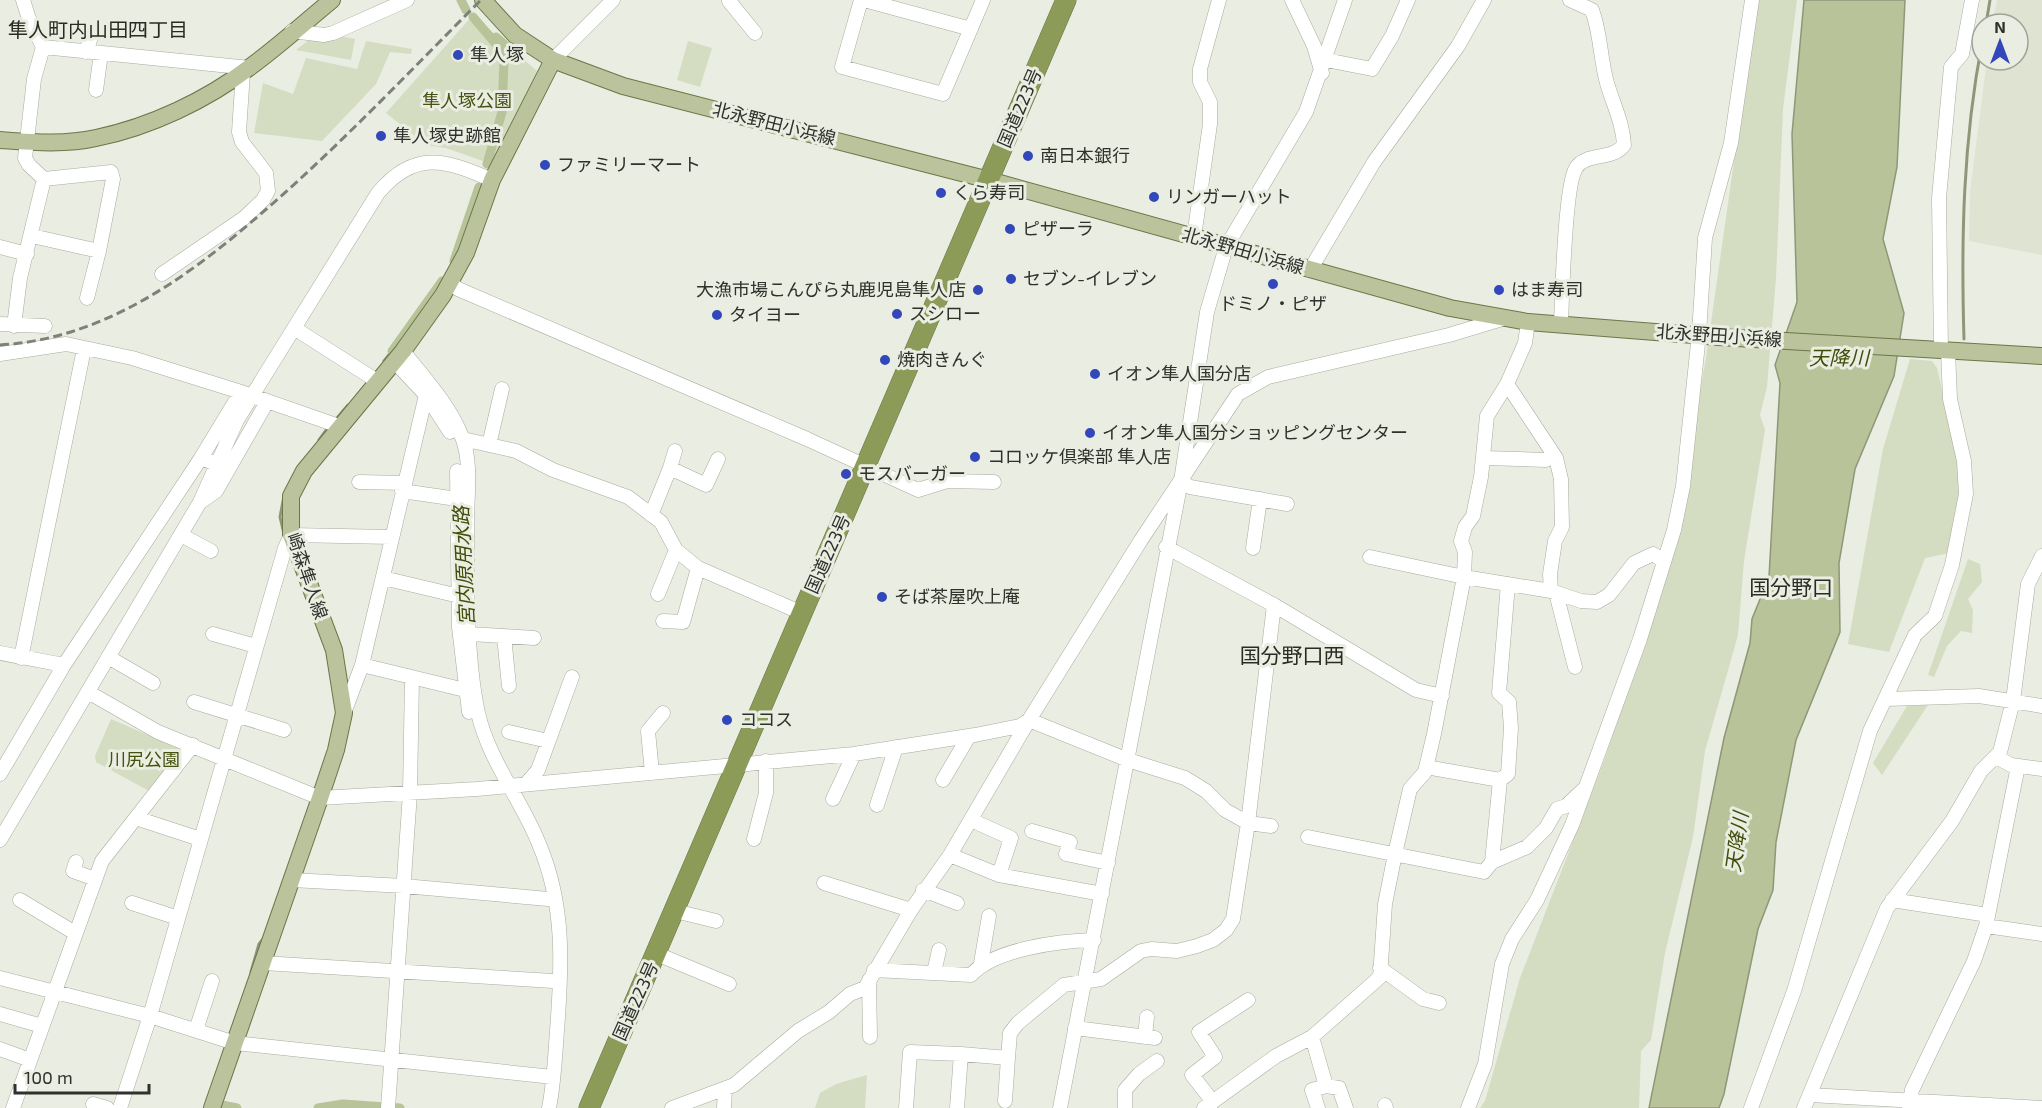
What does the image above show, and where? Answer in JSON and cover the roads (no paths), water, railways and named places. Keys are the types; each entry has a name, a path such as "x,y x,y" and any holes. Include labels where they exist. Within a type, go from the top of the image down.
{"highway":[{"name":"国道223号","path":"589,1108 1066,0"}],"main road":[{"path":"0,140 26,142 94,139 129,130 175,110 247,70 332,0"},
{"name":"北永野田小浜線","path":"483,0 514,35 553,60 623,86 989,180 1450,308 1528,322 1719,337 2042,356"},
{"name":"崎森隼人線","path":"212,1108 320,798 336,750 344,713 334,650 291,535 291,496 304,471 398,356 450,282 469,244 492,180 553,60"}],"street":[{"path":"23,0 29,19 43,47 34,79 25,158 44,179 111,172 113,179 87,298"},
{"path":"292,31 324,35 333,33 407,0"},
{"path":"553,60 613,0"},
{"path":"731,0 729,1 755,33"},
{"path":"971,29 862,0 842,67 943,94 971,29 983,0"},
{"path":"1194,237 1210,124 1210,102 1200,82 1200,69 1219,0"},
{"path":"1292,0 1324,67"},
{"path":"1060,1108 1094,940 1166,547 1181,481 1207,312 1226,247 1306,112 1324,67 1345,0"},
{"path":"1324,67 1372,69 1392,36 1408,0"},
{"path":"1310,270 1374,162 1458,46 1484,0"},
{"path":"1560,324 1568,216 1575,169 1585,160 1605,157 1620,151 1624,145 1622,127 1603,64 1600,30 1592,10 1570,0"},
{"path":"1468,1108 1485,1064 1502,964 1512,939 1537,900 1562,847 1640,639 1674,530 1683,486 1699,334 1705,238 1731,143 1752,0"},
{"path":"1751,1108 1794,992 1870,731 1915,635 1935,616 1943,597 1962,518 1966,494 1964,461 1939,350 1939,198 1951,67 1962,54 1971,0"},
{"path":"92,34 96,90"},
{"path":"43,47 247,70 239,132 242,142 266,173 268,191 263,200 244,218 162,274"},
{"path":"0,774 64,665 201,458 294,328 378,193 403,170 421,162 458,165 492,180"},
{"path":"44,179 32,236 7,325 45,326"},
{"path":"32,236 99,251"},
{"path":"0,247 27,254"},
{"path":"450,282 458,289 918,490 947,480 994,482"},
{"path":"672,1108 734,1085 798,1030 829,1012 850,994 865,988 923,890 950,855 1029,720 1230,404 1251,385 1268,377 1311,365 1486,326 1502,319"},
{"path":"1248,1000 1199,1032 1215,1057 1192,1075 1209,1105 1276,1056 1312,1037 1380,977 1384,904 1410,789 1425,772 1442,696 1464,577 1465,552 1461,541 1465,527 1473,516 1484,458 1487,416 1507,384 1525,343 1528,322"},
{"path":"294,328 377,381"},
{"path":"0,354 66,344 132,358 339,426"},
{"path":"21,658 84,349"},
{"path":"398,356 453,439 457,463 459,596 465,690 478,744 540,845 556,892 560,913 559,995 548,1076 540,1108"},
{"path":"398,356 449,411 463,439 467,468 467,567 477,710 504,786 542,867 552,923 553,981 548,1076 549,1108"},
{"path":"1507,384 1556,458 1561,480 1562,527 1555,542 1550,574 1575,667"},
{"path":"489,445 502,388"},
{"path":"0,840 200,502 246,394"},
{"path":"344,713 362,665 426,395"},
{"path":"200,502 216,490 267,402"},
{"path":"463,439 523,453 553,471 628,498 661,522 676,550 698,568 802,613"},
{"path":"651,515 675,451"},
{"path":"201,458 216,464"},
{"path":"1484,458 1546,460"},
{"path":"670,468 706,485 718,459"},
{"path":"1181,481 1190,487 1287,504"},
{"path":"359,482 403,487 457,499"},
{"path":"1253,548 1260,499"},
{"path":"181,535 211,551"},
{"path":"120,1108 150,1016 256,646 285,548 291,535 392,537"},
{"path":"1166,547 1274,605 1416,690 1442,696"},
{"path":"658,594 676,550"},
{"path":"1370,557 1464,577 1553,592 1581,601 1597,602 1609,595 1628,569 1641,558 1653,554 1664,561"},
{"path":"1804,1108 1892,900 1952,821 1981,771 1996,757 2007,731 2013,701 2028,584 2042,556"},
{"path":"663,621 683,622 698,568"},
{"path":"383,578 459,596"},
{"path":"1492,862 1500,780 1508,774 1511,728 1509,702 1499,693 1508,584"},
{"path":"2028,584 2042,587"},
{"path":"1005,1101 1010,1033 1018,1023 1064,985 1101,979 1141,951 1151,949 1177,951 1213,940 1226,930 1233,919 1248,823 1274,605"},
{"path":"213,634 256,646"},
{"path":"471,634 534,638"},
{"path":"504,636 509,686"},
{"path":"0,653 64,665"},
{"path":"108,657 153,682"},
{"path":"362,665 465,690"},
{"path":"525,784 538,770 572,677"},
{"path":"388,1108 410,793 412,678"},
{"path":"88,692 158,732 224,756 320,798 504,786 854,754 969,736 1020,726 1029,720"},
{"path":"1886,699 1979,696 2042,706"},
{"path":"194,702 284,730"},
{"path":"652,773 648,731 663,713"},
{"path":"1029,720 1128,760 1185,778 1206,791 1225,810 1248,823 1271,826"},
{"path":"509,732 548,741"},
{"path":"943,780 969,736"},
{"path":"13,1108 102,861 193,745"},
{"path":"877,805 896,747"},
{"path":"833,799 854,754"},
{"path":"1996,757 2018,766 2042,769"},
{"path":"754,838 766,793 766,761"},
{"path":"1426,766 1500,780"},
{"path":"1909,1105 1974,961 1987,921 2018,766"},
{"path":"1308,837 1484,872 1492,862 1527,847 1546,828 1557,810 1566,806 1585,788"},
{"path":"136,818 200,839"},
{"path":"971,820 1011,838 999,875"},
{"path":"1032,831 1049,832 1070,842 1066,854 1108,863"},
{"path":"950,855 999,875 1102,894"},
{"path":"76,862 73,871 95,879"},
{"path":"292,880 404,886 548,899"},
{"path":"824,883 911,910"},
{"path":"923,890 957,903"},
{"path":"20,900 75,933"},
{"path":"1892,900 2042,934"},
{"path":"132,903 178,918"},
{"path":"675,911 716,921"},
{"path":"981,963 989,916"},
{"path":"872,975 940,978 971,975 981,963 1001,954 1073,941 1094,940"},
{"path":"939,950 940,978"},
{"path":"657,954 729,984"},
{"path":"263,963 553,981"},
{"path":"1380,968 1423,999 1439,1003"},
{"path":"870,1037 872,975"},
{"path":"0,978 150,1016 235,1043 548,1076"},
{"path":"196,1030 212,981"},
{"path":"0,1014 42,1026"},
{"path":"1075,1028 1150,1038 1147,1017"},
{"path":"1312,1037 1326,1086"},
{"path":"0,1049 30,1060"},
{"path":"906,1108 910,1052 1008,1058"},
{"path":"957,1108 961,1054"},
{"path":"1125,1108 1125,1090 1139,1074 1156,1061"},
{"path":"1318,1108 1312,1090 1326,1086 1339,1088 1346,1108"},
{"path":"724,1089 724,1108"},
{"path":"1810,1095 1909,1105 2042,1108"},
{"path":"93,1104 107,1108"}],"water":[{"name":"天降川","path":"1804,0 1905,0 1897,167 1883,239 1904,313 1894,376 1855,469 1839,563 1840,632 1796,740 1776,842 1773,890 1758,929 1724,1094 1719,1108 1649,1108 1724,738 1750,643 1752,619 1769,577 1780,383 1775,365 1797,302 1792,134"}],"waterway":[{"name":"宮内原用水路","path":"461,0 466,10"},
{"path":"1988,12 1990,0"},
{"name":"宮内原用水路","path":"473,17 502,51 504,60 502,112 487,164"},
{"name":"宮内原用水路","path":"496,37 511,50"},
{"path":"1964,339 1965,191 1967,154 1977,72"},
{"name":"宮内原用水路","path":"454,261 479,187"},
{"name":"宮内原用水路","path":"392,351 442,281"},
{"path":"384,361 392,351"},
{"path":"337,418 348,405"},
{"path":"319,440 327,429"},
{"path":"284,496 280,517 284,534"},
{"path":"251,972 259,944 263,939"},
{"name":"宮内原用水路","path":"318,1108 343,1104 400,1108"},
{"name":"宮内原用水路","path":"221,1108 222,1105 237,1108"}],"railway":[{"path":"0,345 44,339 86,327 125,310 199,264 268,208 323,157 481,0"}],"place":[{"name":"隼人塚","path":"458,55"},
{"name":"隼人塚史跡館","path":"381,136"},
{"name":"南日本銀行","path":"1028,156"},
{"name":"ファミリーマート","path":"545,165"},
{"name":"くら寿司","path":"941,193"},
{"name":"リンガーハット","path":"1154,197"},
{"name":"ピザーラ","path":"1010,229"},
{"name":"セブン-イレブン","path":"1011,279"},
{"name":"ドミノ・ピザ","path":"1273,284"},
{"name":"大漁市場こんぴら丸鹿児島隼人店","path":"978,290"},
{"name":"はま寿司","path":"1499,290"},
{"name":"スシロー","path":"897,314"},
{"name":"タイヨー","path":"717,315"},
{"name":"焼肉きんぐ","path":"885,360"},
{"name":"イオン隼人国分店","path":"1095,374"},
{"name":"イオン隼人国分ショッピングセンター","path":"1090,433"},
{"name":"コロッケ倶楽部 隼人店","path":"975,457"},
{"name":"モスバーガー","path":"846,474"},
{"name":"そば茶屋吹上庵","path":"882,597"},
{"name":"ココス","path":"727,720"}],"district":[{"name":"隼人町内山田四丁目","path":"98,30"},
{"name":"国分野口","path":"1791,588"},
{"name":"国分野口西","path":"1292,656"}],"park label":[{"name":"隼人塚公園","path":"467,101"},
{"name":"川尻公園","path":"144,760"}]}
